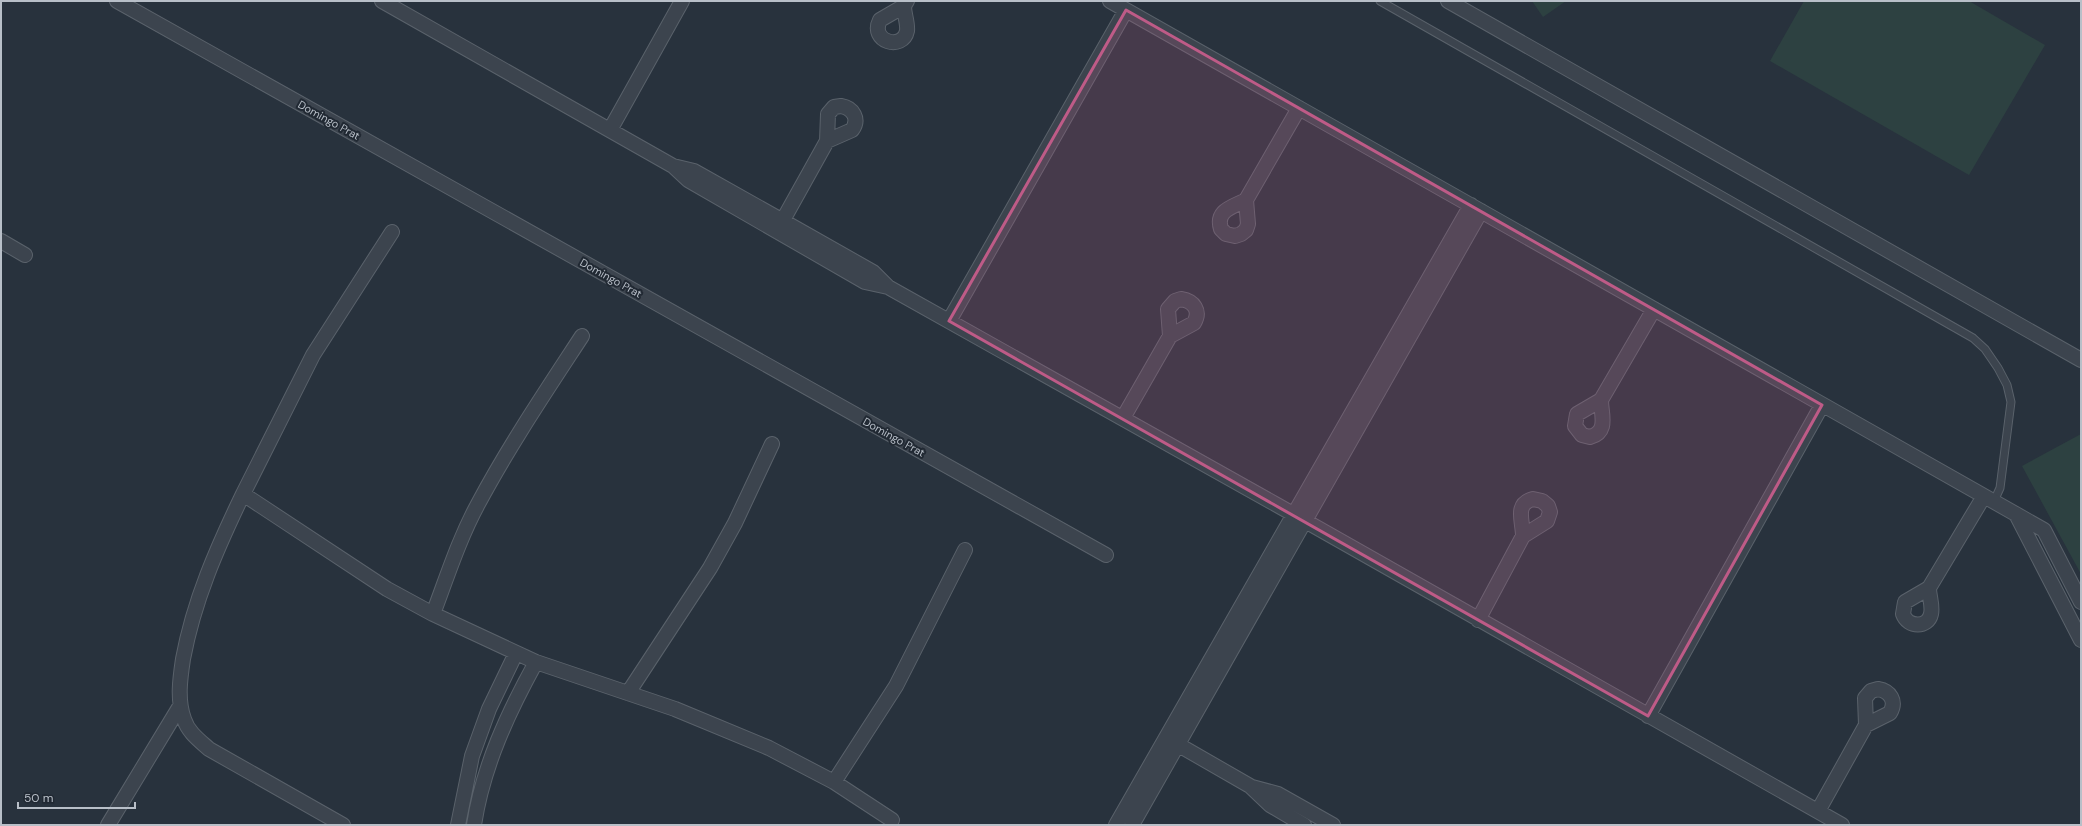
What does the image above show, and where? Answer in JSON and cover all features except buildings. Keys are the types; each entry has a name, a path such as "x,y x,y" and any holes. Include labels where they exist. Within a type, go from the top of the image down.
{"street":[{"name":"Domingo Prat","path":"116,1 1106,556"},
{"path":"382,1 673,166 694,170 780,226 873,272 888,288 1300,517 1478,620 1842,825"},
{"path":"610,130 682,1"},
{"path":"1110,1 2044,530 2081,602"},
{"path":"1448,1 2081,360"},
{"path":"949,322 1126,10"},
{"path":"1246,200 1299,108"},
{"path":"780,226 827,141"},
{"path":"1116,825 1172,741 1476,208"},
{"path":"343,825 209,749 192,734 184,720 180,706 180,679 187,641 199,595 217,546 313,355 392,232"},
{"path":"1,241 25,255"},
{"path":"1601,400 1654,309"},
{"path":"433,614 460,540 478,503 523,427 582,336"},
{"path":"1123,418 1170,336"},
{"path":"1648,716 1822,405"},
{"path":"628,693 710,568 735,523 772,444"},
{"path":"243,494 387,589 433,614 536,662 628,693 723,728 769,748 834,782 892,820"},
{"path":"1929,588 1989,499"},
{"path":"2016,514 2081,640"},
{"path":"1478,620 1523,536"},
{"path":"834,782 896,686 965,550"},
{"path":"458,825 472,756 489,710 516,653"},
{"path":"474,825 497,740 510,709 536,662"},
{"path":"108,825 180,706"},
{"path":"1818,811 1866,725"},
{"path":"1172,741 1250,786 1270,805 1304,825"},
{"path":"1132,825 1172,741"},
{"path":"1250,786 1278,794 1333,825"}],"lane":[{"path":"1380,1 1973,338 1985,349 1998,368 2007,385 2011,402 2000,488 1989,499"}],"highlighted area":[{"path":"1126,10 1822,405 1648,716 949,321"}],"green space":[{"path":"1532,1 1566,1 1543,17"},
{"path":"1804,1 1969,1 2045,45 1969,175 1770,61"},
{"path":"2081,434 2081,574 2022,466"}]}
